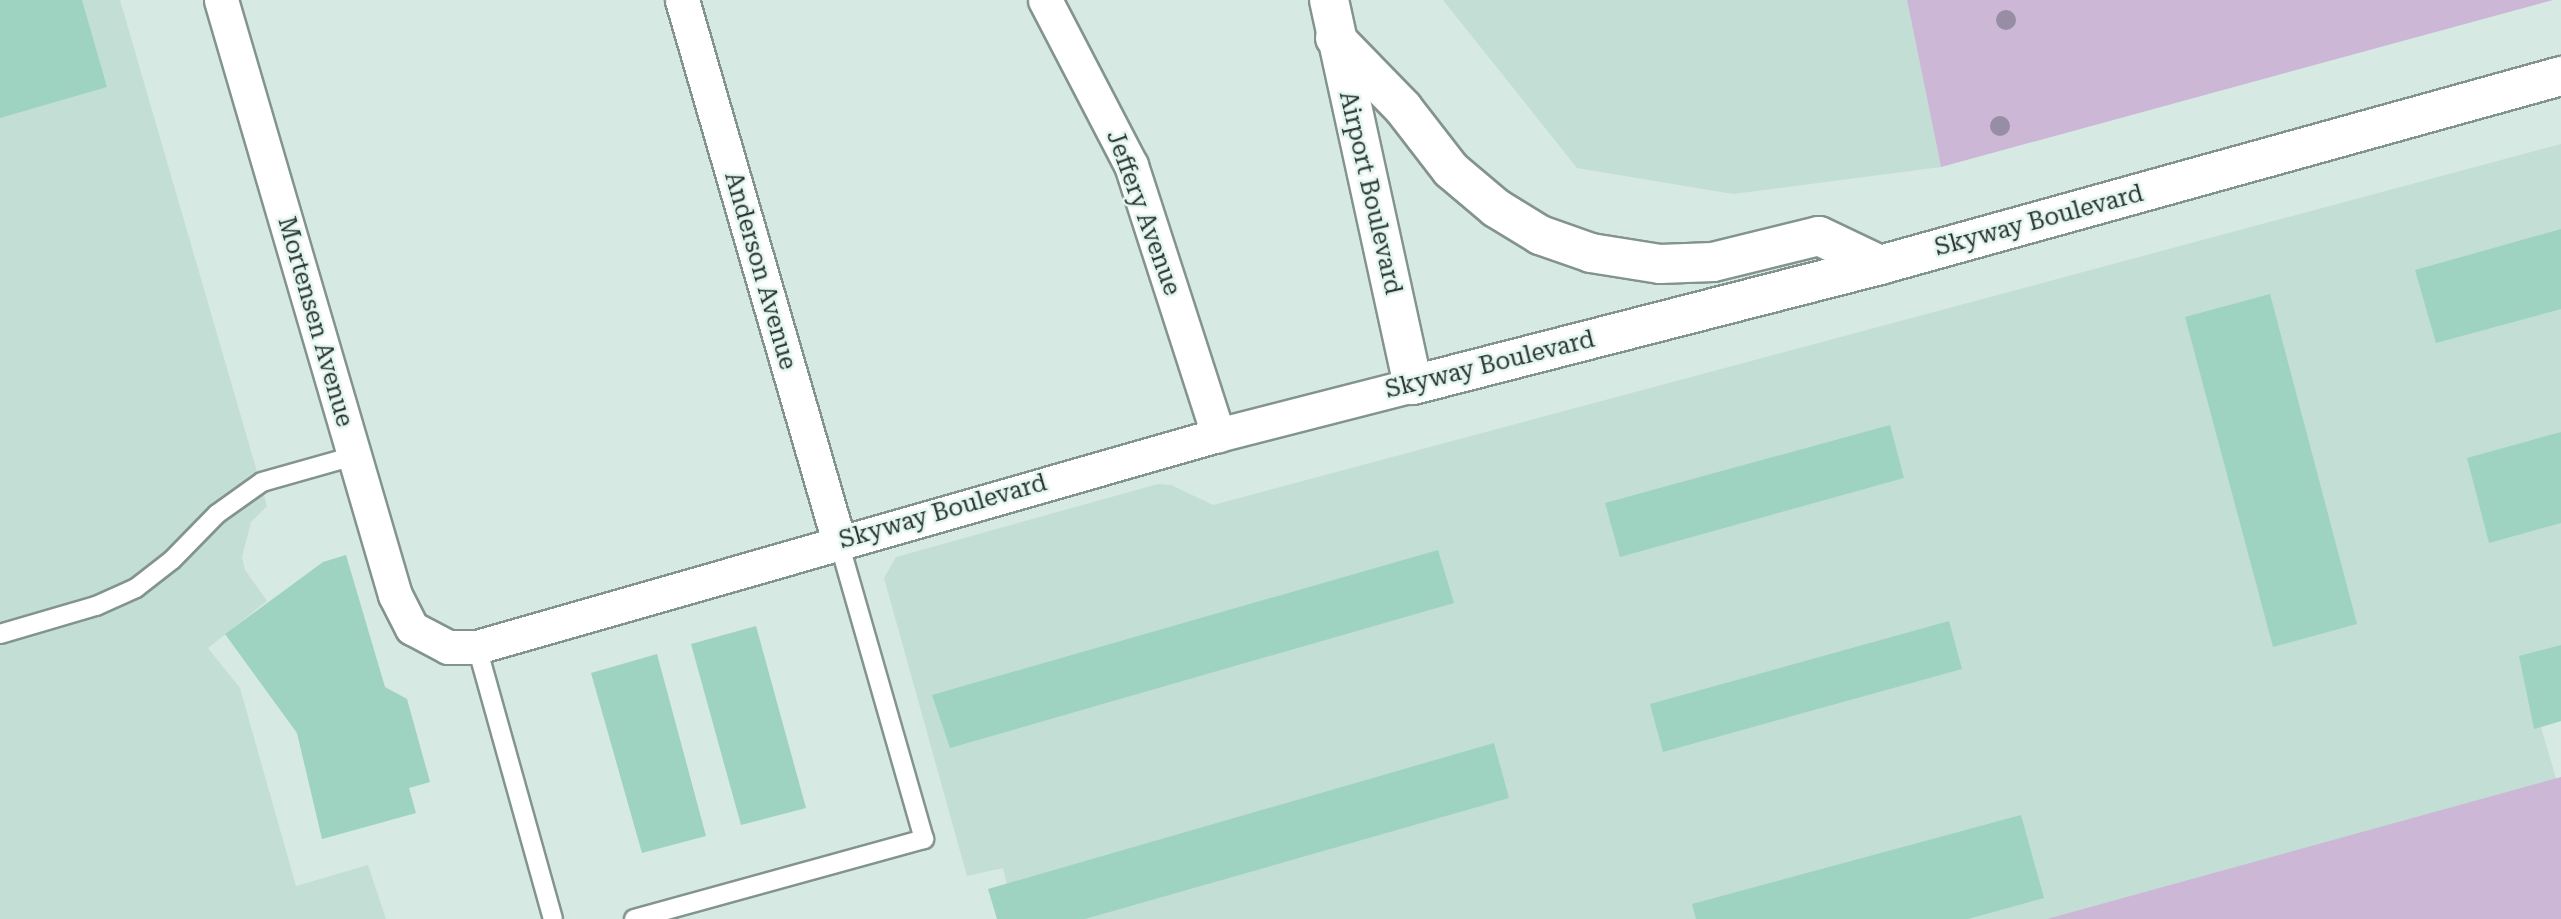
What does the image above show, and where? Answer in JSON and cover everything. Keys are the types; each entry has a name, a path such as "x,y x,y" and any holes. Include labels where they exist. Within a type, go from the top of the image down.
{"main road":[{"name":"Airport Boulevard","path":"1329,0 1335,38 1413,386"},
{"path":"1335,38 1404,108 1451,170 1496,208 1540,235 1591,253 1660,264 1713,262 1819,236 1880,265"},
{"name":"Skyway Boulevard","path":"1413,386 1880,265 2561,76"}],"street":[{"name":"Mortensen Avenue","path":"221,0 395,595 403,615 422,636"},
{"name":"Anderson Avenue","path":"682,0 839,541"},
{"name":"Jeffery Avenue","path":"1045,0 1131,165 1218,435"},
{"name":"Skyway Boulevard","path":"422,636 448,647 477,647 839,541 1218,435 1413,386"}],"lane":[{"path":"0,634 96,606 136,588 172,560 217,514 262,482 354,456"},
{"path":"634,919 924,839 839,541"},
{"path":"477,647 553,919"}],"shaded area":[{"path":"0,0 120,0 267,506 251,522 242,557 245,570 267,601 208,648 240,688 296,886 368,865 386,919 0,919"},
{"path":"1443,0 1907,0 1941,167 1733,194 1577,168"},
{"path":"1907,0 2553,0 1941,167"},
{"path":"2561,144 2561,721 2541,727 2558,785 2057,919 998,919 1013,911 1003,868 967,876 884,578 896,557 1158,484 1171,485 1213,505"},
{"path":"2561,777 2561,919 2047,919"}],"building":[{"path":"0,0 82,0 107,87 0,118"},
{"path":"2561,229 2561,309 2436,343 2415,270"},
{"path":"2270,294 2357,624 2273,647 2185,317"},
{"path":"1890,425 1904,478 1620,557 1605,503"},
{"path":"2561,432 2561,523 2489,543 2467,458"},
{"path":"1438,550 1454,603 950,748 932,695"},
{"path":"346,555 385,687 407,699 430,782 409,788 416,813 322,839 297,733 225,634 323,562"},
{"path":"1949,621 1962,669 1663,752 1650,704"},
{"path":"756,626 806,808 741,825 691,644"},
{"path":"2561,645 2561,721 2534,729 2519,656"},
{"path":"657,654 706,836 642,853 591,673"},
{"path":"1494,743 1509,798 1085,919 997,919 988,889"},
{"path":"2021,815 2044,898 1968,919 1696,919 1692,904"}]}
